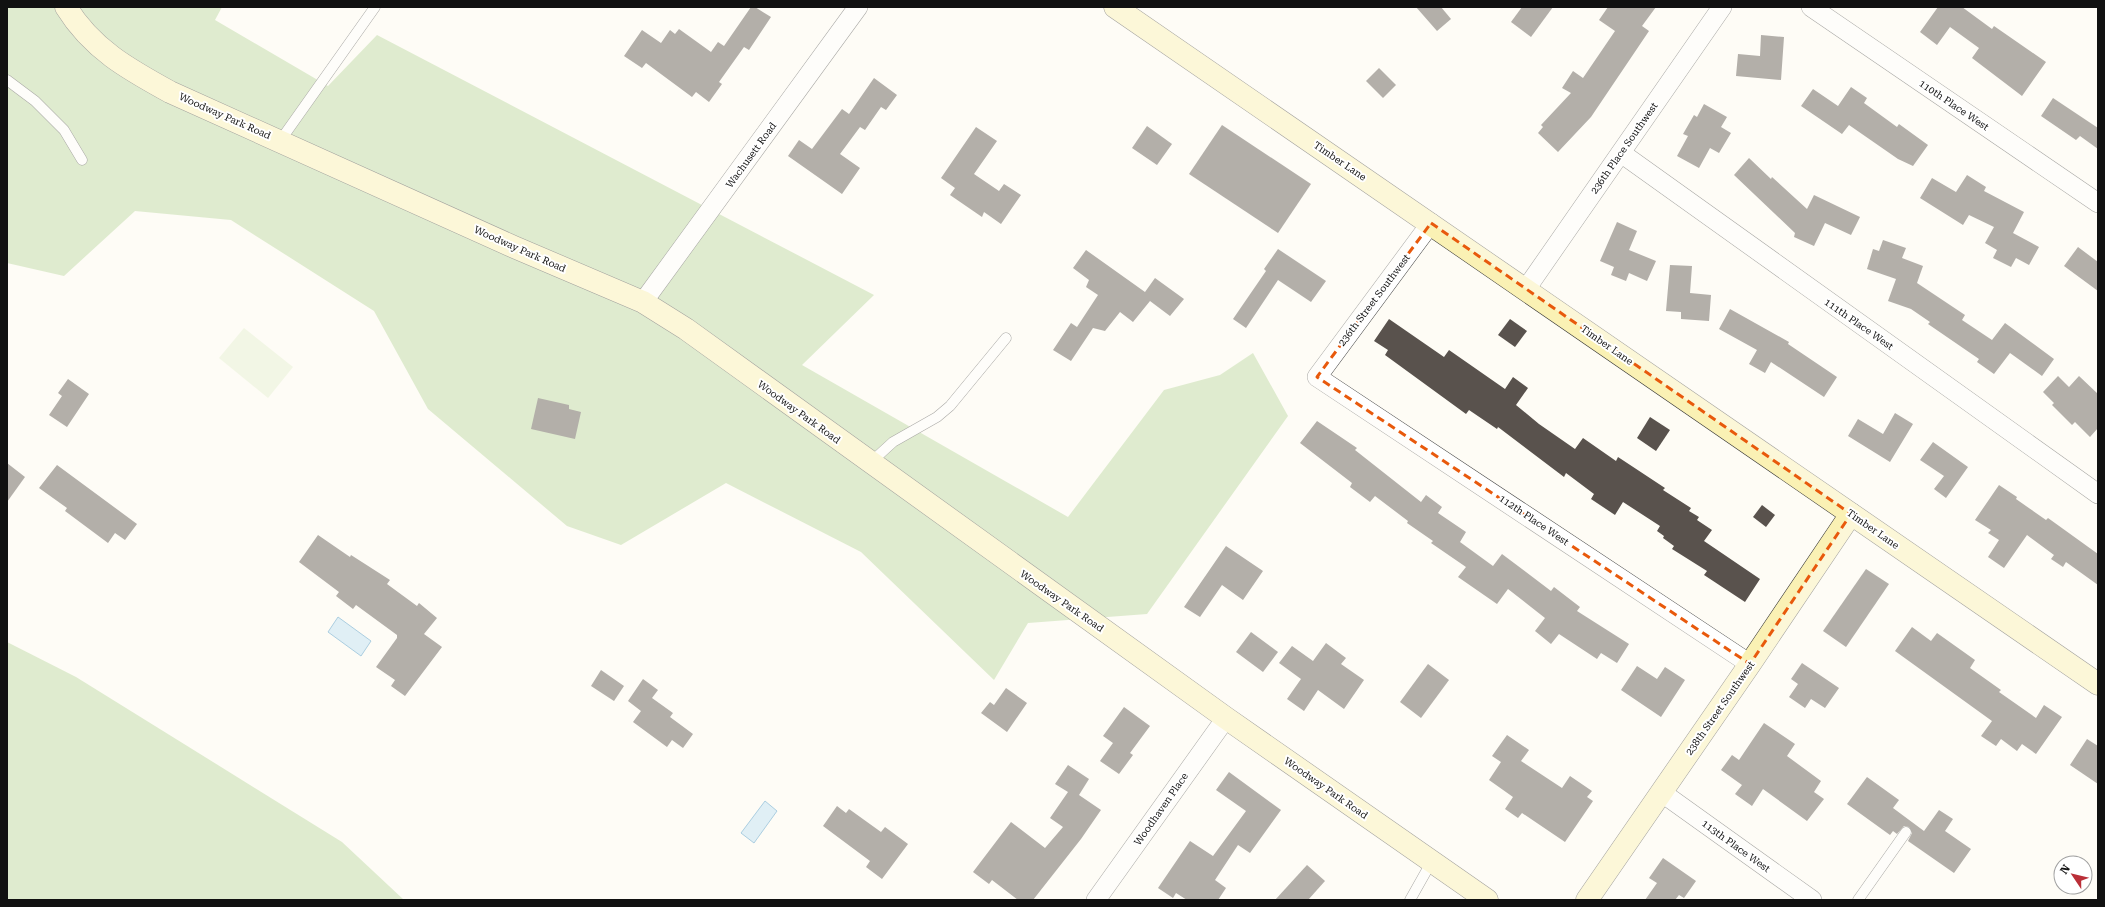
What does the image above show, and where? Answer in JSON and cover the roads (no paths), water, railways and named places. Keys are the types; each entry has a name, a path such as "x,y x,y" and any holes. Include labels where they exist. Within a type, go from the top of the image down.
{"street":[{"name":"Woodway Park Road","path":"66,7 75,21 101,49 122,65 170,92 514,247 643,302 686,330 1226,718 1432,860 1487,900"},
{"name":"Wachusett Road","path":"643,302 858,7"},
{"name":"Timber Lane","path":"1115,7 1431,223 2098,684"},
{"name":"236th Place Southwest","path":"1526,289 1722,7"},
{"name":"110th Place West","path":"1811,7 2098,203"},
{"name":"111th Place West","path":"1620,153 2098,494"},
{"name":"236th Street Southwest","path":"1317,377 1431,223"},
{"name":"112th Place West","path":"1317,377 1750,664"},
{"name":"238th Street Southwest","path":"1586,900 1750,664 1851,514"},
{"name":"Woodhaven Place","path":"1096,900 1226,718"},
{"name":"113th Place West","path":"1661,792 1812,900"}],"lane":[{"path":"280,141 375,7"},
{"path":"7,80 35,101 64,130 82,160"},
{"path":"870,463 893,442 937,417 950,406 1006,338"},
{"path":"1858,900 1906,832"},
{"path":"1410,900 1432,860"}],"water":[{"path":"338,617 371,641 361,656 328,632"},
{"path":"765,801 777,811 754,843 741,833"}]}
